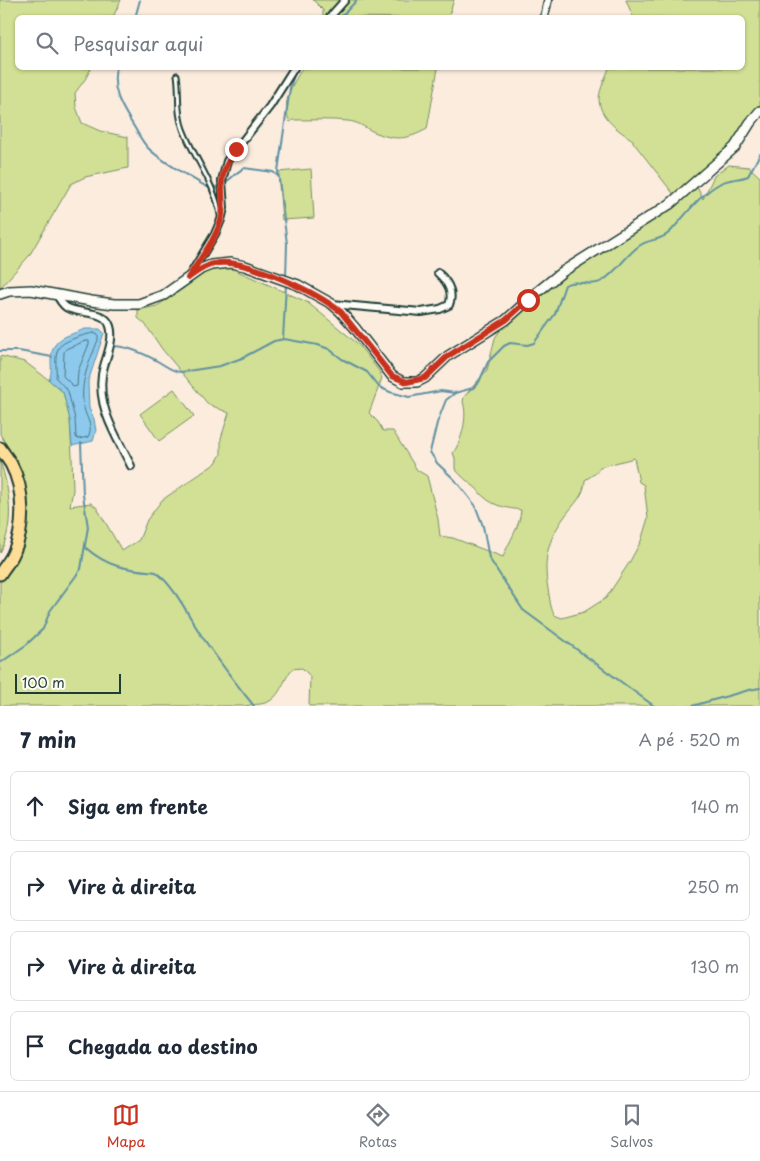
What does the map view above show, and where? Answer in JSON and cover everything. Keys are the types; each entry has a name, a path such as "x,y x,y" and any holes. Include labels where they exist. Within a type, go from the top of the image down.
{"highway":[{"path":"0,448 11,465 18,484 21,508 19,538 12,556 0,574"}],"street":[{"path":"332,15 345,0"},
{"path":"545,15 548,0"},
{"path":"188,278 215,234 221,220 224,208 222,181 227,161 270,106 293,70"},
{"path":"0,294 9,291 25,290 91,301 139,304 164,295 211,265 231,263 245,266 298,285 332,304 355,328 392,376 407,382 425,378 448,356 506,320 562,272 670,204 736,146 750,122 760,111"},
{"path":"332,304 421,312 440,309 449,305 452,298 446,280 438,273"},
{"path":"57,295 65,306 105,318 110,325 111,342 102,377 102,399 105,412 131,466"}],"lane":[{"path":"177,74 182,127 209,183 221,220"}],"green space":[{"path":"0,0 121,0 114,15 15,15 15,70 90,70 75,93 76,107 82,123 100,131 128,137 128,168 85,177 71,184 29,256 0,288"},
{"path":"313,0 454,0 449,15 323,15 323,10"},
{"path":"626,0 760,0 760,114 735,143 694,181 703,199 714,176 729,165 749,167 760,177 760,706 309,706 310,676 302,668 292,669 274,698 263,704 245,706 0,706 0,577 13,557 19,475 12,454 0,434 0,356 25,362 63,392 70,420 73,490 70,506 91,503 97,508 122,551 139,540 147,520 162,500 216,463 221,454 221,438 229,413 208,404 162,349 145,324 138,318 138,310 157,306 185,287 202,271 217,267 233,269 307,302 358,344 379,371 382,378 369,413 378,422 383,431 393,431 417,470 427,476 438,519 440,536 453,538 503,557 516,528 521,510 502,506 488,500 455,469 453,453 463,428 465,414 464,397 487,370 495,338 504,324 553,280 675,196 633,140 611,123 602,112 599,98 608,70 745,70 745,15 632,15","holes":["634,458 639,482 644,485 648,518 641,541 606,598 584,612 562,618 554,615 546,569 550,542 559,525 581,495 585,480 596,473 600,467"]},
{"path":"301,70 438,70 427,129 400,138 380,134 348,121 293,120 290,122 286,108 292,87"},
{"path":"311,169 314,218 282,220 278,172"},
{"path":"174,389 194,416 159,441 140,414"},
{"path":"0,461 8,496 9,519 8,531 0,553"}],"water":[{"path":"85,329 100,329 104,333 88,382 89,408 94,419 96,431 93,441 72,446 70,420 63,392 49,380 51,359 54,346 62,338"}],"waterway":[{"path":"136,15 140,0"},
{"path":"343,15 357,0"},
{"path":"116,70 116,91 125,112 146,146 168,164 207,187 223,184 244,168 273,172 278,176"},
{"path":"286,277 287,244 278,171 290,88 295,72"},
{"path":"654,706 523,610 489,558 483,526 475,505 455,480 437,463 430,452 437,423 446,400 455,393 473,388 479,382 488,362 504,346 510,343 527,345 534,343 555,314 565,285 574,282 593,284 602,281 639,246 663,237 670,232 698,200 712,189 726,181 748,176 760,154"},
{"path":"283,339 286,284"},
{"path":"112,346 125,347 137,351 172,370 181,372 220,366 242,358 274,341 284,339 318,345 329,349 342,359 367,372 379,387 390,392 409,397 441,391 455,393"},
{"path":"0,351 19,351 52,357"},
{"path":"0,663 26,645 43,629 50,611 81,569 88,527 83,495 81,443"},
{"path":"86,548 94,555 111,564 156,572 176,594 209,647 254,706"},
{"path":"692,706 760,688"}],"route":[{"path":"236,149 227,161 223,173 224,208 221,220 215,234 188,278 211,265 231,263 245,266 298,285 332,304 341,312 382,365 392,376 402,382 417,382 425,378 448,356 506,320 528,300"}]}
